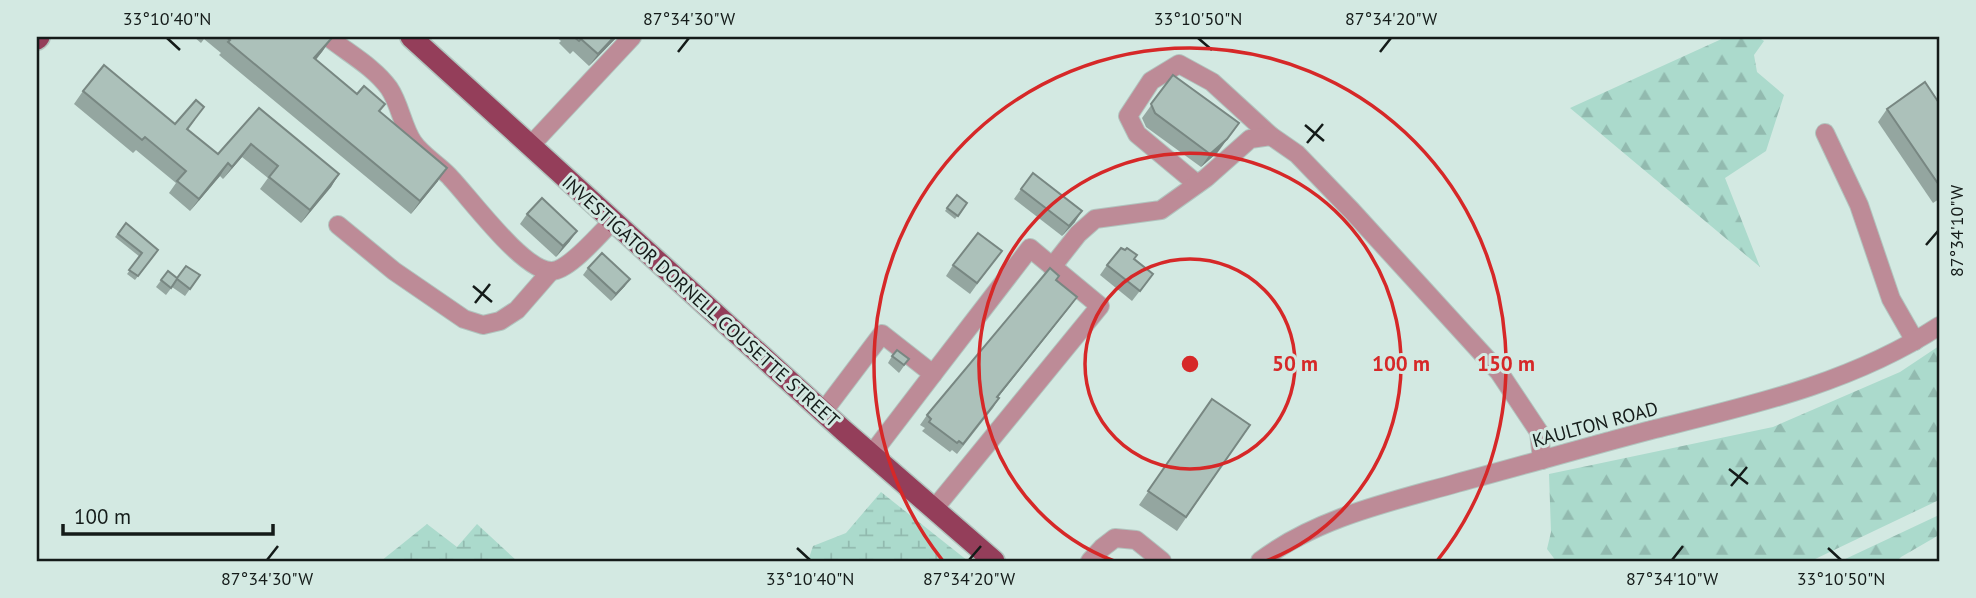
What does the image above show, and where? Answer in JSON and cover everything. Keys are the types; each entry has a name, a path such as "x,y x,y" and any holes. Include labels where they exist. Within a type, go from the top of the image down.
{"main road":[{"name":"INVESTIGATOR DORNELL COUSETTE STREET","path":"422,40 612,221 822,412 994,561"}],"street":[{"path":"328,37 373,71 389,88 402,112 412,141 449,176 506,241 535,265 551,271"},
{"path":"531,145 632,37"},
{"path":"1197,184 1137,134 1128,116 1151,80 1179,64 1212,82 1271,136 1297,154 1352,211 1499,372 1539,432 1542,460"},
{"path":"1825,133 1859,205 1891,299 1915,341"},
{"path":"1052,267 1078,234 1096,219 1161,210 1197,184 1250,139 1271,136"},
{"path":"338,225 394,271 464,319 482,324 500,321 517,310 551,271 567,266 612,221"},
{"path":"871,455 1030,248 1100,306 934,509"},
{"name":"KAULTON ROAD","path":"1260,561 1309,532 1357,512 1831,381 1892,355 1939,326"},
{"path":"822,412 882,334 933,374"},
{"path":"1090,561 1115,538 1136,540 1161,561"}],"green space":[{"path":"1726,37 1758,37 1764,41 1754,55 1757,72 1784,95 1766,151 1725,178 1760,267 1570,108"},
{"path":"1939,346 1939,500 1811,561 1556,561 1547,549 1551,532 1549,474 1773,427 1900,372"},
{"path":"881,492 968,561 808,561 813,546 846,533"},
{"path":"1939,515 1939,535 1897,561 1841,561"},
{"path":"427,524 457,547 477,524 517,561 381,561"}],"building":[{"path":"226,37 329,37 331,39 314,58 357,94 364,86 385,104 379,111 447,168 420,201 228,42 230,40"},
{"path":"574,37 614,37 598,54 581,39 579,41"},
{"path":"104,65 175,124 196,100 204,107 187,129 218,154 259,108 339,174 310,210 269,177 278,166 251,144 232,167 228,163 199,199 177,181 186,171 145,137 142,140 83,91"},
{"path":"1173,75 1239,123 1227,139 1210,154 1155,113 1151,104"},
{"path":"1925,82 1939,103 1939,185 1887,109"},
{"path":"1033,173 1082,211 1069,226 1021,189"},
{"path":"957,195 967,203 958,216 947,208"},
{"path":"542,198 577,231 563,246 527,214"},
{"path":"126,223 158,250 138,276 129,270 142,253 118,234"},
{"path":"978,233 1002,251 977,283 953,265"},
{"path":"1121,248 1127,248 1137,255 1134,259 1153,274 1140,291 1107,265"},
{"path":"602,253 630,279 616,294 588,268"},
{"path":"186,266 200,275 190,289 177,279 171,288 161,280 168,271 177,278"},
{"path":"1050,268 1059,276 1056,280 1077,297 963,444 959,441 957,443 929,422 931,419 927,415"},
{"path":"897,350 909,359 904,365 892,356"},
{"path":"1212,399 1250,425 1186,517 1148,491"}]}
